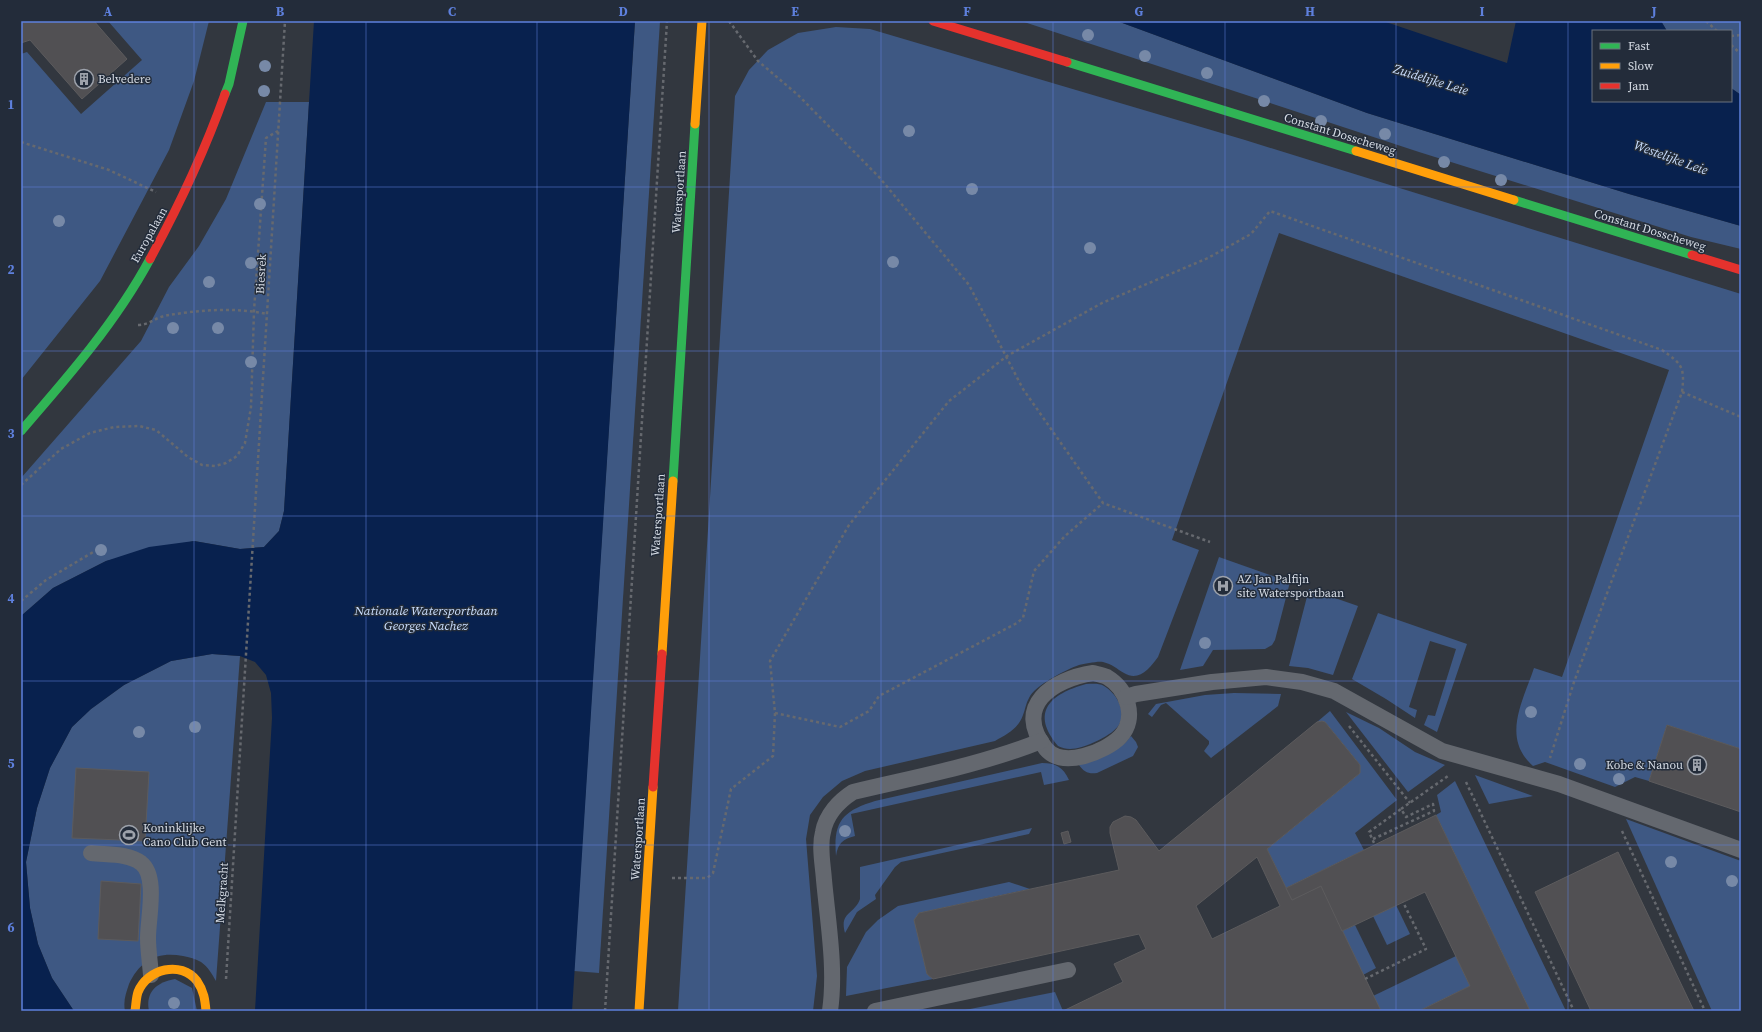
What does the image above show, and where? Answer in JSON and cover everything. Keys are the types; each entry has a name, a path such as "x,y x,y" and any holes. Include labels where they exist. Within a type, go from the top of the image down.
{"street":[{"name":"Europalaan","path":"21,431 66,379 108,325 142,273 180,203 208,141 229,84 243,21"},
{"name":"Watersportlaan","path":"639,1011 702,21"},
{"name":"Constant Dosscheweg","path":"933,21 1741,270"},
{"path":"135,1011 135,997 141,984 151,975 162,970 175,969 187,973 197,980 204,990 207,1003 206,1011"}],"lane":[{"path":"1093,673 1107,676 1118,686 1126,697 1130,713 1127,725 1120,737 1088,755 1073,759 1060,757 1049,751 1041,742 1035,730 1033,717 1035,705 1044,693 1062,682 1081,675 1093,673"},
{"path":"1126,697 1136,694 1220,681 1266,677 1302,682 1334,691 1427,743 1455,754 1559,784 1607,800 1741,850"},
{"path":"830,1011 832,998 822,851 823,832 830,813 853,792 930,774 1016,751 1041,742"},
{"path":"91,853 131,857 142,863 148,871 151,884 148,938 151,975"},
{"path":"876,1011 1068,970"}],"path":[{"name":"Biesrek","path":"254,528 285,21"},
{"path":"605,1011 667,21"},
{"path":"729,21 758,61 798,95 879,177 969,285 1023,389 1103,503 1210,542"},
{"path":"1706,21 1716,30"},
{"path":"1732,46 1741,54"},
{"path":"21,485 61,449 90,433 114,427 139,426 156,430 188,457 202,465 214,466 226,463 237,456 245,443 251,407 254,311 266,138 278,131"},
{"path":"21,142 109,170 180,203"},
{"path":"648,877 707,878 713,873 731,789 773,756 775,713 770,661 849,525 949,401 1007,356 1102,303 1208,258 1251,234 1270,211 1662,350 1679,362 1684,377 1682,392 1574,682 1549,763 1559,784"},
{"path":"108,325 145,325 162,316 195,312 254,311 267,314"},
{"path":"1682,392 1741,417"},
{"path":"775,713 840,727 869,711 879,696 1017,623 1023,618 1034,571 1065,536 1103,503"},
{"name":"Melkgracht","path":"226,980 254,528"},
{"path":"21,601 46,580 105,545"},
{"path":"1346,722 1410,803"},
{"path":"1455,754 1455,770 1465,780 1574,1011"},
{"path":"1375,845 1370,832 1455,770"},
{"path":"1607,800 1705,1011"},
{"path":"1373,840 1434,811 1433,804 1406,817 1401,809"},
{"path":"1365,979 1426,949 1403,902"}],"shaded area":[{"path":"108,21 209,21 194,81 169,150 100,281 21,380 21,54 27,52 81,114 142,60"},
{"path":"635,21 660,21 599,973 574,971"},
{"path":"1021,21 1117,21 1367,113 1629,194 1741,226 1741,249 1691,237 1419,152"},
{"path":"1661,21 1741,21 1741,95 1732,89 1732,30 1666,30"},
{"path":"836,27 870,29 1245,140 1741,294 1741,749 1667,725 1649,781 1635,777 1615,787 1545,762 1533,766 1523,755 1518,744 1516,731 1517,719 1520,706 1534,668 1562,677 1669,370 1279,233 1172,540 1199,550 1158,657 1155,661 1144,672 1135,676 1124,673 1112,665 1103,662 1079,665 1059,674 1037,688 1029,698 1021,720 1018,724 1012,731 995,741 865,771 842,781 823,797 810,815 806,839 817,976 813,1011 678,1011 735,96 749,70 768,50 798,33"},
{"path":"266,102 309,102 284,511 279,531 264,547 240,549 194,541 106,561 53,588 21,616 21,478 141,341 169,287 199,246 226,199"},
{"path":"1219,557 1290,582 1275,640 1272,645 1265,649 1213,650 1203,666 1180,670"},
{"path":"1309,589 1358,606 1333,675 1308,668 1289,666"},
{"path":"1378,613 1467,644 1437,732 1424,725 1428,715 1435,716 1456,649 1430,641 1409,707 1417,710 1415,718 1352,679"},
{"name":"Koninklijke Cano Club Gent","path":"212,654 240,656 216,981 206,966 197,960 174,955 158,956 144,963 133,976 126,994 124,1004 125,1011 74,1011 52,978 38,944 30,908 26,862 37,808 50,768 72,727 91,709 124,685 171,661"},
{"path":"1086,684 1102,685 1116,697 1122,713 1120,723 1112,732 1083,747 1070,749 1060,747 1050,734 1046,723 1045,714 1048,706 1062,693"},
{"path":"1234,693 1281,694 1278,706 1211,758 1204,751 1209,744 1209,741 1166,703 1161,705 1152,717 1148,714 1156,704 1205,695"},
{"path":"1330,711 1397,800 1355,833 1364,850 1286,888 1267,849 1360,773 1360,765 1325,722 1317,722"},
{"path":"1346,712 1379,728 1415,752 1445,765 1408,792"},
{"path":"1131,736 1138,747 1133,756 1097,773 1086,772 1079,765 1125,743"},
{"path":"1042,763 1055,765 1062,769 1069,780 1044,785 1041,772 851,814 855,836 842,842 838,848 836,856 836,834 839,826 842,819 855,809 875,801"},
{"path":"1475,775 1533,796 1489,804"},
{"path":"1455,781 1566,1011 1530,1011 1436,815 1441,812 1437,795"},
{"path":"1626,819 1741,861 1741,1011 1712,1011"},
{"path":"1032,828 1029,834 901,862 895,867 875,895 876,899 857,912 845,933 844,921 848,914 858,904 860,899 860,867"},
{"path":"1009,882 1030,889 919,913 915,920 927,974 933,979 846,996 847,967 866,932 878,920 898,906"},
{"path":"1396,905 1410,934 1387,945 1373,916"},
{"path":"1355,925 1376,968 1363,975 1342,931"},
{"path":"1456,956 1470,986 1419,1011 1381,1011 1373,996"},
{"path":"175,979 192,988 197,1011 149,1011 149,998 154,989 158,985"},
{"path":"1055,992 1063,1011 960,1011"}],"water":[{"name":"Nationale Watersportbaan Georges Nachez","path":"314,21 635,21 572,1011 255,1011 272,718 271,693 266,675 255,662 240,656 212,654 171,661 124,685 91,709 72,727 50,768 37,808 26,862 30,908 38,944 52,978 74,1011 21,1011 21,616 53,588 106,561 149,547 194,541 240,549 264,547 279,531 284,511"},
{"path":"1117,21 1383,21 1507,63 1516,21 1661,21 1666,30 1592,30 1592,102 1732,102 1732,89 1741,95 1741,226 1629,194 1367,113"}],"building":[{"name":"Belvedere","path":"21,21 94,21 127,59 82,99 30,40 21,43"},
{"path":"1317,722 1325,722 1360,765 1360,773 1267,849 1292,900 1321,886 1381,1011 1063,1011 1123,982 1114,964 1146,949 1139,934 933,979 927,974 914,920 919,913 1119,870 1110,833 1110,827 1113,822 1125,816 1136,820 1159,851","holes":["1257,857 1280,906 1212,939 1196,906"]},
{"name":"Kobe & Nanou","path":"1667,725 1741,749 1741,812 1649,781"},
{"path":"76,768 149,772 145,841 72,838"},
{"path":"1436,815 1530,1011 1419,1011 1470,986 1425,892 1342,931 1321,886 1292,900 1286,888"},
{"path":"1068,831 1071,842 1064,844 1061,833"},
{"path":"1618,852 1694,1011 1591,1011 1535,892"},
{"path":"101,881 141,884 138,941 98,939"}],"traffic: fast":[{"path":"225,94 229,84 243,21"},
{"path":"1067,62 1356,151"},
{"path":"673,481 695,124"},
{"path":"1514,200 1692,255"},
{"path":"21,431 74,369 107,327 137,282 150,259"}],"traffic: slow":[{"path":"695,124 702,21"},
{"path":"1356,151 1514,200"},
{"path":"662,654 673,481"},
{"path":"639,1011 653,787"},
{"path":"135,1011 137,994 142,984 156,973 174,969 190,974 197,981 203,992 206,1011"}],"traffic: jam":[{"path":"933,21 1067,62"},
{"path":"150,259 191,178 209,137 225,94"},
{"path":"1692,255 1741,270"},
{"path":"653,787 662,654"}],"place":[{"name":"Belvedere","path":"84,79"},
{"name":"AZ Jan Palfijn site Watersportbaan","path":"1223,586"},
{"name":"Kobe & Nanou","path":"1697,765"},
{"name":"Koninklijke Cano Club Gent","path":"129,835"}],"water label":[{"name":"Zuidelijke Leie","path":"1431,79"},
{"name":"Westelijke Leie","path":"1671,157"}]}
